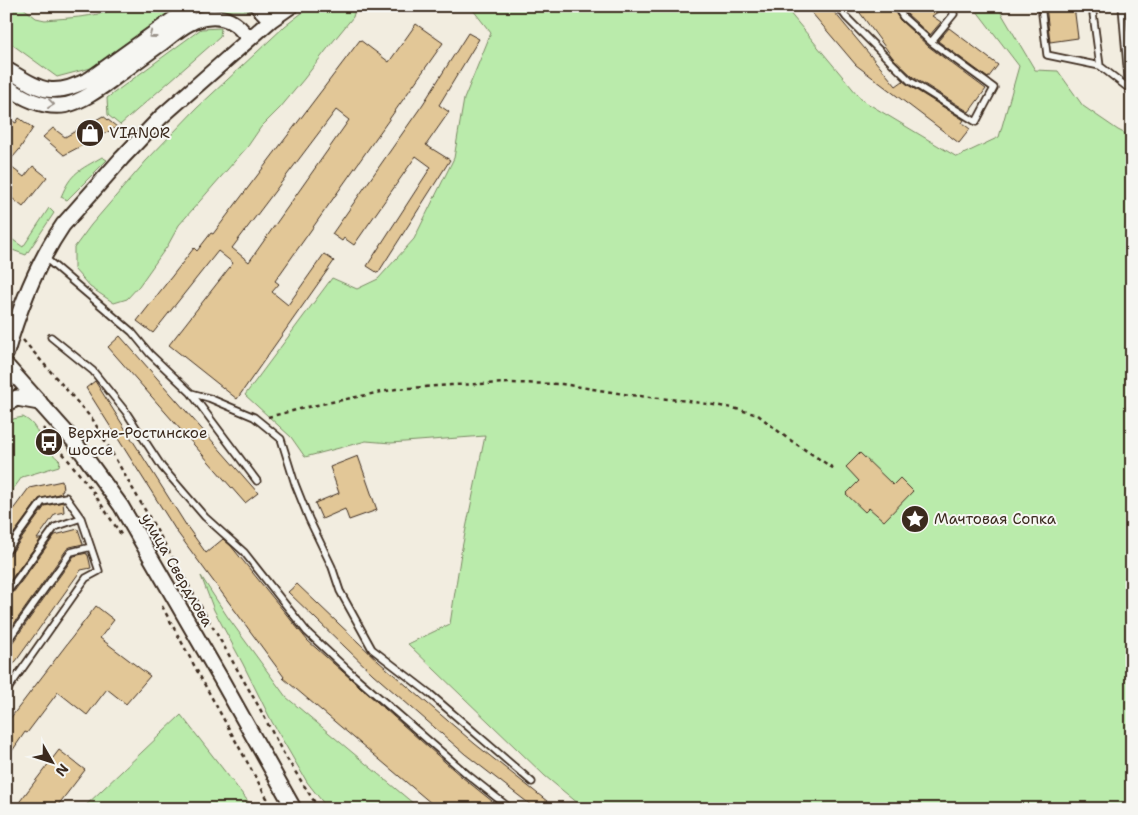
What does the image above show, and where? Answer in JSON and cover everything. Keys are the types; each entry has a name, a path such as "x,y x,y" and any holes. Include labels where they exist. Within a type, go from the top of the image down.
{"main road":[{"path":"6,403 17,398 39,402"}],"street":[{"path":"6,69 44,90 52,91 75,87 90,80 192,6"},
{"path":"257,6 272,20"},
{"path":"6,354 10,324 14,312 29,291 44,257 63,225 161,117 249,39 291,6"},
{"path":"6,86 36,102 66,105 76,102 98,90 176,32 199,19 210,17 228,20 249,39"},
{"name":"улица Свердлова","path":"6,365 73,440 121,506 294,809"}],"lane":[{"path":"838,6 846,17 910,81 976,122 994,88 931,42 903,17 896,6"},
{"path":"931,42 954,14 949,6"},
{"path":"1041,6 1047,55 1100,66 1131,90"},
{"path":"1092,6 1100,66"},
{"path":"1122,6 1131,90"},
{"path":"44,257 132,332 150,354 191,394 257,480"},
{"path":"51,337 93,371 126,412 162,468 205,518 244,552 307,632 468,775 511,809"},
{"path":"191,394 209,398 254,417 281,439 295,484 332,567 340,591 372,649 429,693 532,782"},
{"path":"6,552 42,502 66,497 81,518 99,571 86,578 6,692"},
{"path":"6,594 55,527 81,518"},
{"path":"6,643 71,552 91,547"}],"path":[{"path":"10,324 93,420 259,707 282,751 319,809"},
{"path":"254,417 269,417 396,389 499,383 562,384 733,408 758,415 787,438 836,470"},
{"path":"43,428 91,489 123,538"},
{"path":"160,601 200,678 273,809"}],"green space":[{"path":"6,6 21,6 36,18 45,20 95,15 120,6 178,6 91,68 57,77 6,40"},
{"path":"202,6 249,6 251,8 250,11 219,11 188,17 189,13"},
{"path":"311,6 356,6 353,17 304,79 179,225 168,245 139,286 127,299 114,303 90,287 74,269 74,248 91,225 146,161 197,108 285,26"},
{"path":"472,6 784,6 862,100 957,157 999,137 1019,66 973,6 997,6 1035,70 1058,71 1083,106 1118,130 1132,137 1132,809 585,809 545,776 408,644 450,624 461,553 485,436 391,443 366,441 305,457 291,437 245,395 332,278 357,289 378,279 414,239 454,158 464,99 491,33"},
{"path":"221,28 220,37 120,125 108,115 107,98 201,29"},
{"path":"102,157 107,160 67,200 61,197 77,172"},
{"path":"49,208 54,213 26,255 7,248 11,268 6,277 6,235 23,247"},
{"path":"23,417 33,425 45,446 60,461 59,466 22,477 6,499 6,427 13,419"},
{"path":"201,576 227,616 286,697 420,809 328,809 307,782 272,722 214,610"},
{"path":"181,715 254,809 82,809"}],"building":[{"path":"806,6 829,6 896,86 903,81 964,120 962,123 970,129 959,143 856,65"},
{"path":"855,6 891,6 900,20 928,46 986,89 969,112 913,77 893,58"},
{"path":"902,6 945,7 932,16 941,22 930,35 907,14"},
{"path":"1046,6 1074,6 1078,38 1050,42"},
{"path":"416,24 443,43 275,281 279,284 272,292 288,305 324,254 334,261 237,399 169,345 233,263 218,251 153,333 137,321 194,248 197,251 211,233 213,234 360,40 389,62","holes":["336,110 349,120 249,262 232,248"]},
{"path":"949,28 998,65 988,78 938,41"},
{"path":"468,33 479,39 439,105 449,112 426,145 450,160 378,273 367,266 431,167 416,156 354,245 344,238 342,241 332,234 423,104"},
{"name":"VIANOR","path":"103,116 117,127 64,155 43,137 53,128 65,137"},
{"path":"6,117 16,123 19,118 33,128 19,150 7,164 24,177 33,166 47,177 23,207 8,195 14,187 6,180"},
{"path":"120,336 258,493 245,503 108,347"},
{"path":"95,381 186,525 206,553 223,539 231,546 308,641 462,777 502,809 438,809 283,678 177,532 86,388"},
{"path":"860,453 893,485 900,478 913,491 884,521 869,508 865,512 846,494 859,481 846,467"},
{"path":"358,456 377,510 349,520 345,509 322,519 315,503 339,493 330,467"},
{"path":"62,481 62,493 39,499 6,544 6,519 29,488"},
{"path":"63,502 64,512 55,514 37,539 41,539 6,586 6,557 10,555 45,506"},
{"path":"78,529 83,544 67,549 6,635 6,599 10,597 55,535"},
{"path":"87,553 91,568 81,570 6,675 6,648 10,646 74,556"},
{"path":"297,584 379,662 475,744 557,809 536,809 465,754 373,674 288,592"},
{"path":"96,606 114,620 100,638 150,676 126,704 107,689 87,715 58,692 27,733 25,732 6,760 6,724"},
{"path":"59,750 85,770 55,809 14,809"}],"place":[{"name":"VIANOR","path":"90,133"},
{"name":"Верхне-Ростинское шоссе","path":"49,442"},
{"name":"Мачтовая Сопка","path":"915,519"}]}
